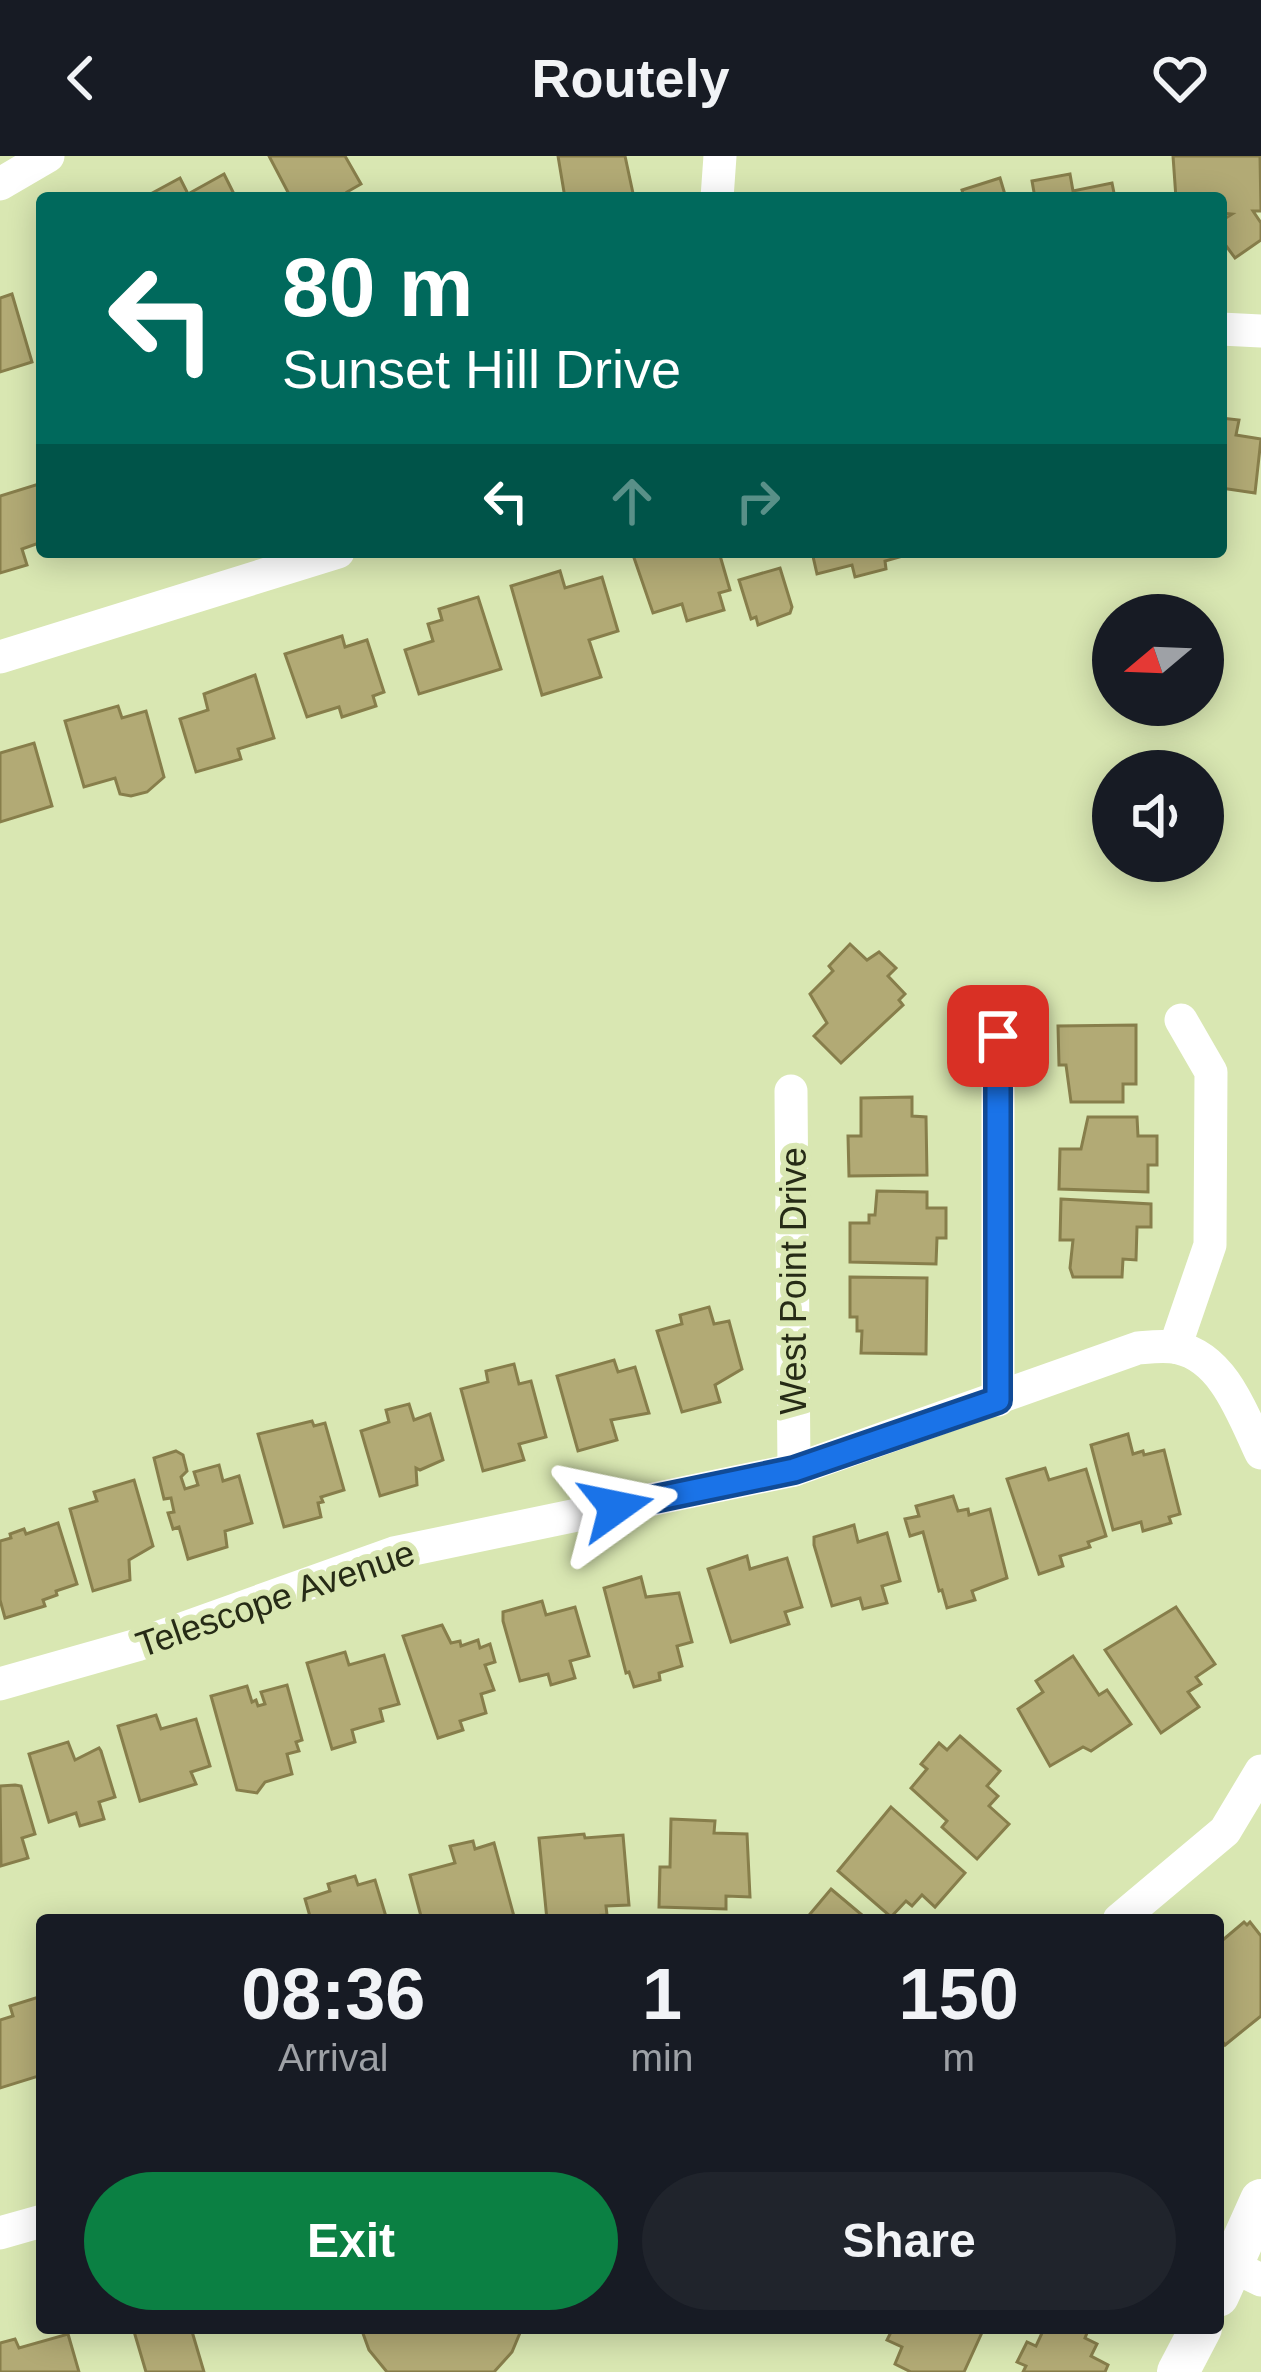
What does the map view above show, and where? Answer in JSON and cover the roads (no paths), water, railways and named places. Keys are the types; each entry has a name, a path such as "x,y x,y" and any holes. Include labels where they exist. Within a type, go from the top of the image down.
{"street":[{"path":"0,184 48,156"},
{"path":"717,192 720,156"},
{"path":"1227,329 1261,331"},
{"path":"0,658 319,558"},
{"path":"1181,1020 1211,1072 1210,1244 1175,1347 1196,1355 1229,1387 1261,1453"},
{"path":"998,1036 998,1400"},
{"name":"West Point Drive","path":"791,1091 794,1470"},
{"name":"Telescope Avenue","path":"0,1684 137,1645 394,1553 794,1470 1138,1348 1175,1347"},
{"path":"1126,1914 1226,1831 1261,1771"},
{"path":"1233,2275 1261,2200"},
{"path":"0,2233 36,2223"},
{"path":"1178,2372 1198,2334"}]}
